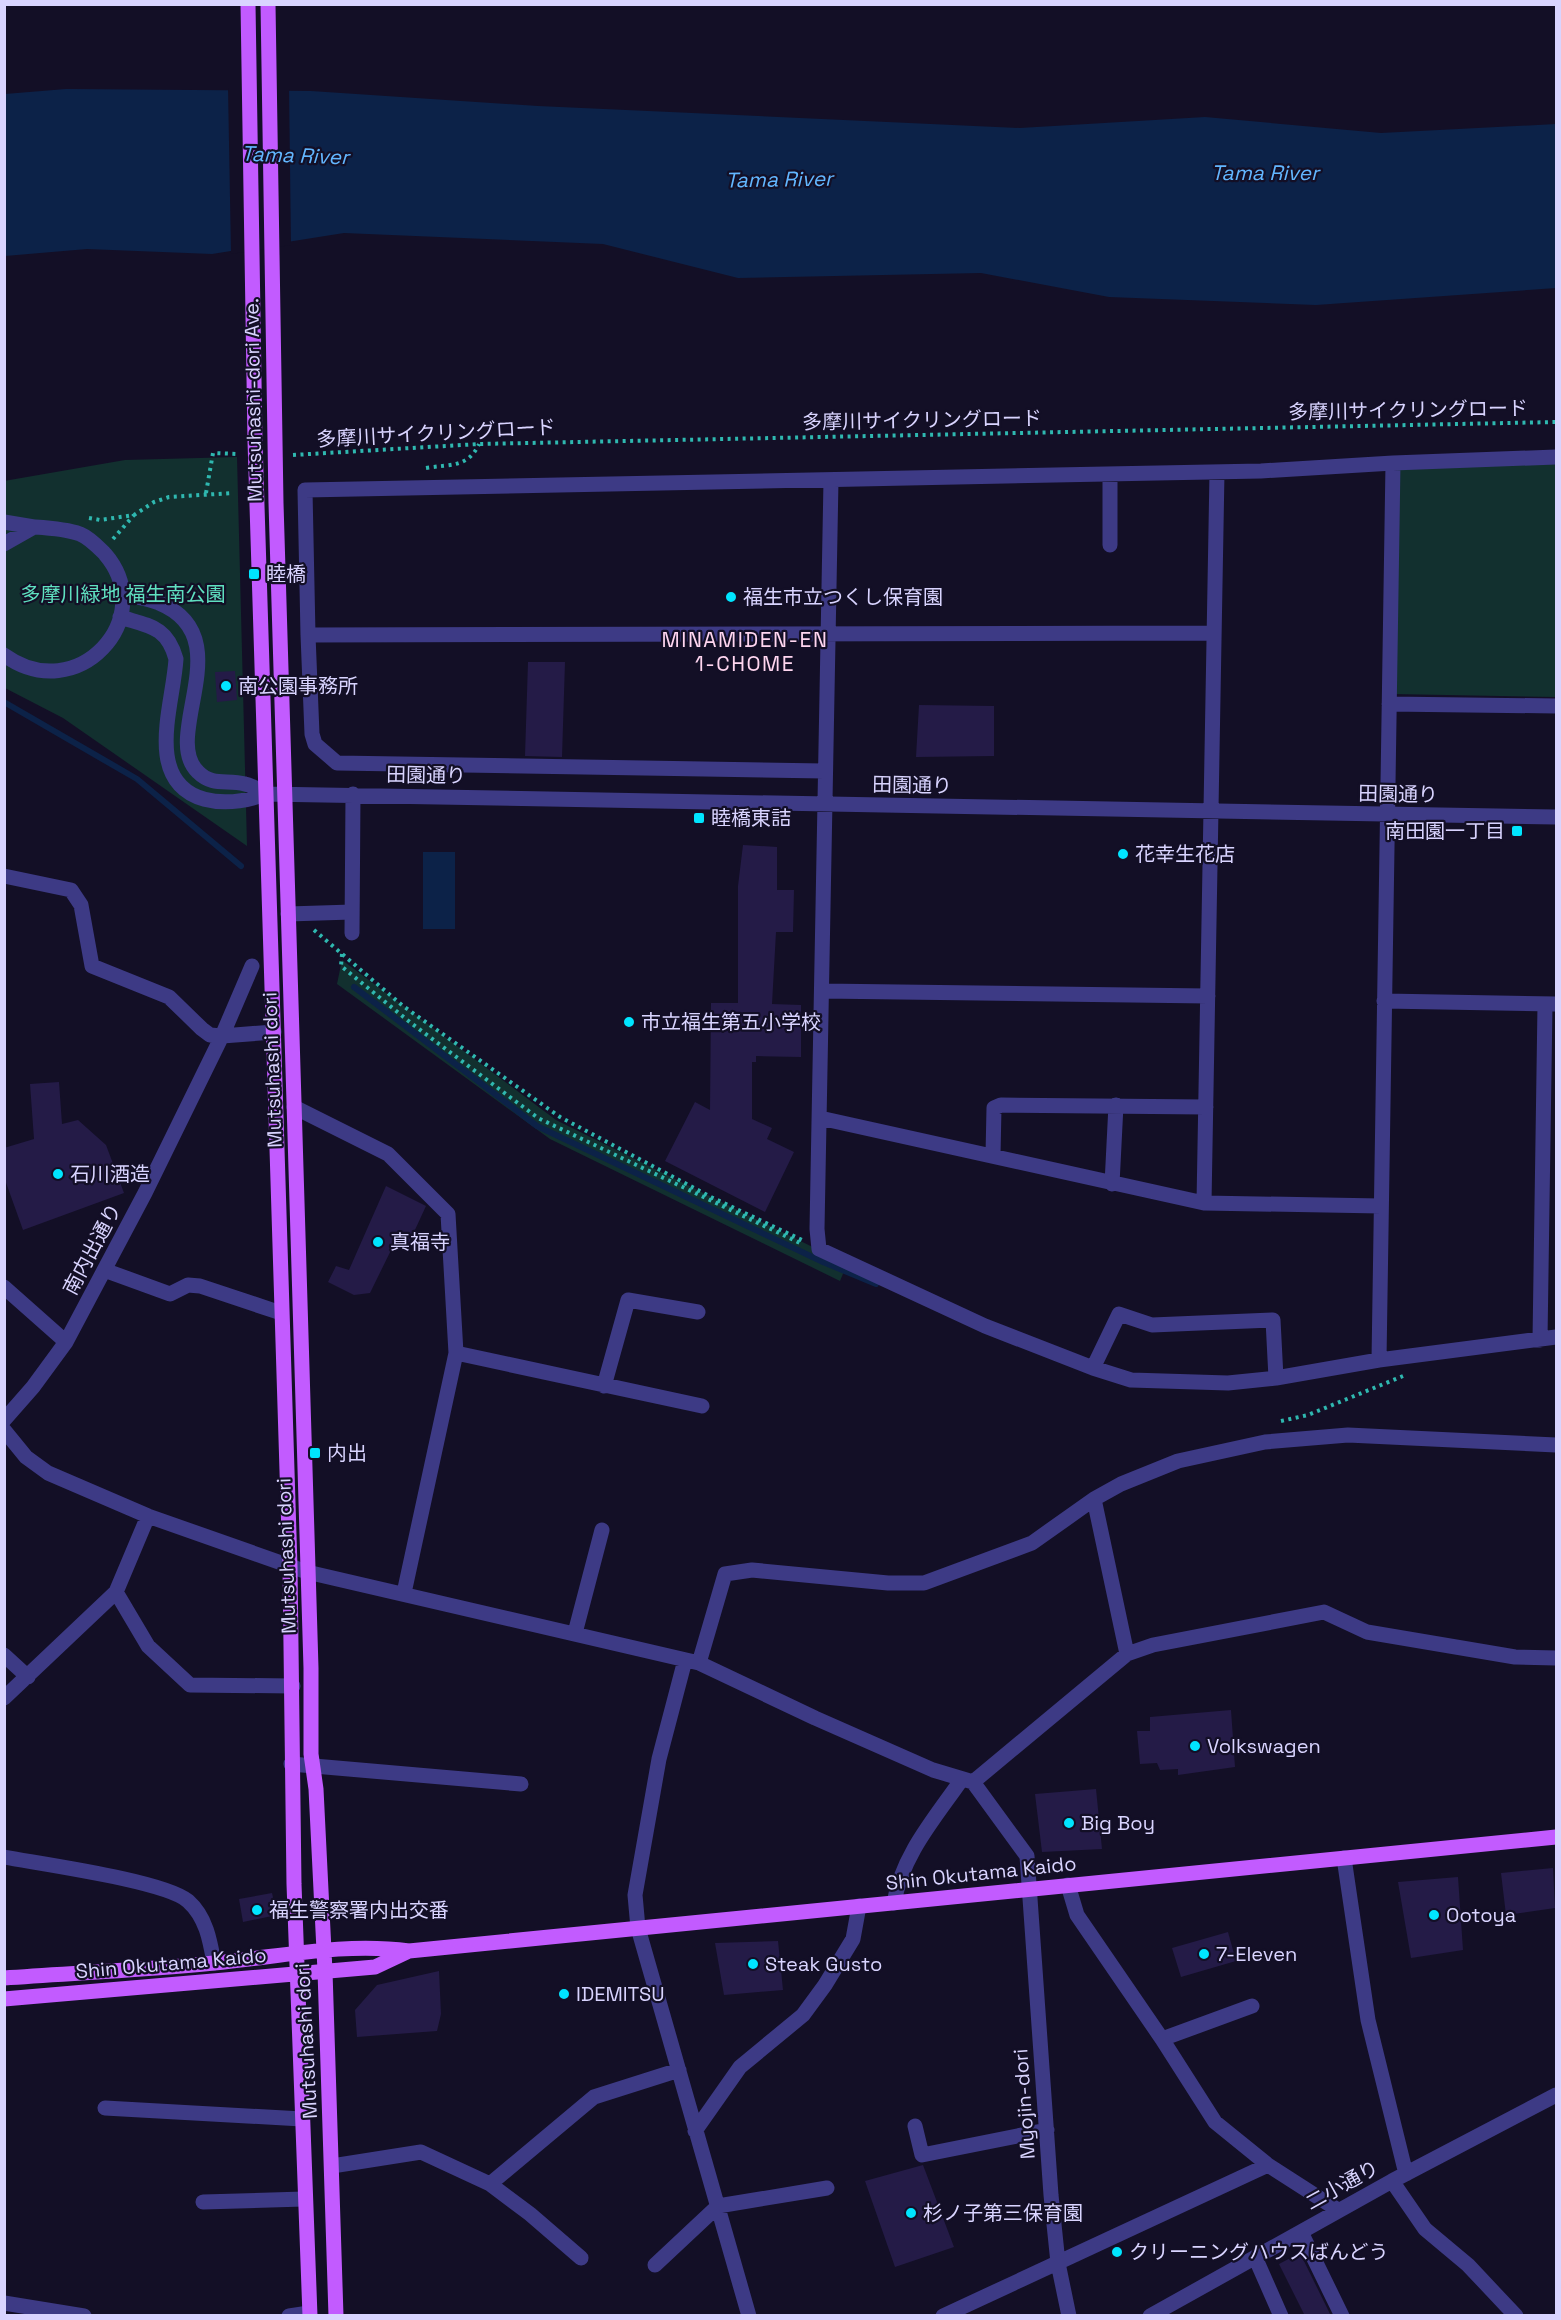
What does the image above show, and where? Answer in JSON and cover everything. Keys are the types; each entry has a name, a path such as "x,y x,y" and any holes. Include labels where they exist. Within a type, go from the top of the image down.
{"main road":[{"name":"Mutsuhashi-dori Ave.","path":"248,4 255,441 266,794"},
{"name":"Mutsuhashi-dori Ave.","path":"268,4 274,438 285,794"},
{"name":"Mutsuhashi dori","path":"266,794 290,1567 291,1764 304,2199 310,2314"},
{"name":"Mutsuhashi dori","path":"285,794 312,1766 325,1971 336,2316"},
{"name":"Shin Okutama Kaido","path":"4,1978 214,1963 323,1950 374,1947 409,1952 1557,1837"},
{"name":"Shin Okutama Kaido","path":"4,1999 375,1967 409,1952"}],"street":[{"path":"824,771 337,764 315,744 312,734 305,490 1304,470 1394,463 1557,457"},
{"path":"1378,1359 1394,463"},
{"path":"1204,1203 1217,472"},
{"path":"1110,475 1110,545"},
{"path":"831,480 824,771 817,1228 819,1249 984,1326 1093,1368 1131,1380 1228,1383 1275,1378 1378,1359 1557,1338"},
{"path":"4,522 70,531 93,542 111,561 123,594 120,618 114,634 99,652 78,666 64,671 28,668 4,655"},
{"path":"4,544 34,527"},
{"path":"123,594 159,603 176,614 194,639 197,675 187,753 195,770 212,782 245,784 266,794"},
{"path":"120,618 158,629 166,635 174,650 176,658 167,753 178,782 196,797 212,803 246,801 266,794"},
{"path":"308,635 1214,633"},
{"path":"1389,704 1557,706"},
{"name":"田園通り","path":"266,794 1557,818"},
{"path":"352,933 353,794"},
{"path":"4,876 71,890 81,904 92,966 169,997 210,1035 274,1032"},
{"path":"288,914 352,912"},
{"name":"南内出通り","path":"4,1420 33,1387 66,1342 222,1036 252,966"},
{"path":"822,991 1208,996"},
{"path":"1384,1001 1551,1004 1540,1340"},
{"path":"993,1155 994,1108 1001,1105 1206,1107"},
{"path":"1112,1184 1116,1106"},
{"path":"294,1107 388,1154 448,1214 456,1353 404,1593"},
{"path":"820,1118 1204,1203 1381,1206"},
{"path":"104,1270 170,1294 188,1285 200,1286 281,1313"},
{"path":"4,1287 66,1342"},
{"path":"604,1386 628,1300 698,1312"},
{"path":"1093,1368 1119,1314 1152,1325 1274,1320 1275,1378"},
{"path":"456,1353 702,1406"},
{"path":"4,1430 26,1457 48,1473 148,1516 307,1572 692,1661 825,1723 933,1770 967,1781"},
{"path":"749,2316 638,1928 635,1895 657,1771 692,1661 724,1574 752,1569 888,1583 924,1583 1032,1543 1094,1499 1121,1484 1178,1461 1265,1442 1348,1435 1557,1445"},
{"path":"1094,1499 1127,1654"},
{"path":"4,1698 117,1592 148,1516"},
{"path":"575,1633 602,1530"},
{"path":"117,1592 148,1646 190,1685 292,1686"},
{"path":"894,1903 898,1878 908,1858 967,1781 1127,1654 1154,1645 1324,1612 1368,1632 1515,1657 1557,1658"},
{"path":"4,1655 28,1677"},
{"path":"291,1764 521,1784"},
{"name":"Myojin-dori","path":"967,1781 1026,1853 1058,2264 1069,2316"},
{"path":"4,1857 162,1888 187,1900 198,1913 209,1934 214,1963"},
{"path":"1344,1858 1368,2020 1399,2177 1425,2229 1468,2265 1516,2316"},
{"path":"1068,1885 1077,1916 1162,2039 1215,2122 1268,2165 1338,2210"},
{"path":"695,2131 740,2067 802,2015 819,1992 853,1939 859,1906"},
{"path":"1162,2039 1252,2006"},
{"path":"490,2184 594,2097 679,2070"},
{"name":"二小通り","path":"1150,2316 1338,2210 1557,2095"},
{"path":"105,2108 302,2119"},
{"path":"915,2126 922,2155 1047,2130"},
{"path":"332,2166 421,2152 490,2184 530,2214 581,2258"},
{"path":"943,2316 1268,2165"},
{"path":"654,2265 718,2206 827,2188"},
{"path":"203,2202 304,2199"},
{"path":"1301,2232 1342,2316"},
{"path":"1255,2257 1281,2316"},
{"path":"4,2303 84,2316"},
{"path":"289,2316 310,2314"}],"path":[{"name":"多摩川サイクリングロード","path":"289,455 478,444 1557,422"},
{"path":"206,493 213,453 242,454"},
{"path":"100,520 134,515 154,502 170,497 206,493 232,494"},
{"path":"308,925 403,1006 560,1117 711,1197 819,1249"},
{"path":"342,954 341,966 411,1023 538,1118 815,1250 819,1249"}],"green space":[{"name":"多摩川緑地 福生南公園","path":"237,457 247,846 63,718 5,688 4,481 125,460"},
{"path":"1556,459 1556,697 1393,694 1397,468"},
{"path":"342,960 556,1120 847,1264 840,1281 550,1139 337,984"}],"water":[{"name":"Tama River","path":"66,89 311,91 538,106 1020,128 1205,117 1381,133 1556,124 1556,288 1316,305 1109,297 981,273 738,278 603,244 344,233 212,254 87,249 5,256 5,94"},
{"path":"423,852 455,852 455,929 423,929"}],"pier":[{"path":"228,87 289,87 291,245 231,254"}],"building":[{"path":"528,662 565,662 562,757 525,756"},
{"name":"南公園事務所","path":"235,671 237,700 217,702 215,672"},
{"path":"919,705 994,706 994,756 916,757"},
{"path":"743,845 777,847 777,890 794,890 793,932 776,932 772,1004 801,1005 801,1057 756,1056 756,1062 752,1062 752,1119 772,1128 767,1139 794,1152 765,1212 665,1161 695,1102 710,1110 711,1003 738,1003 738,886"},
{"path":"59,1082 62,1124 78,1120 106,1145 124,1193 23,1230 4,1177 4,1148 34,1139 30,1084"},
{"name":"真福寺","path":"386,1186 426,1206 408,1245 396,1240 370,1293 354,1295 328,1282 336,1266 349,1270"},
{"path":"1231,1710 1235,1767 1178,1775 1178,1769 1160,1770 1157,1763 1140,1764 1137,1731 1150,1731 1150,1717"},
{"path":"1096,1789 1102,1849 1042,1852 1035,1794"},
{"path":"1553,1868 1555,1908 1506,1915 1501,1873"},
{"path":"1458,1877 1463,1950 1411,1958 1398,1882"},
{"path":"272,1893 277,1915 243,1922 239,1899"},
{"name":"7-Eleven","path":"1228,1932 1236,1961 1181,1977 1172,1948"},
{"path":"778,1941 783,1990 724,1995 715,1943"},
{"path":"439,1971 441,2014 437,2031 357,2037 355,2010 377,1985"},
{"path":"923,2165 954,2247 895,2267 865,2181"},
{"path":"1300,2253 1331,2316 1305,2316 1279,2264"}],"waterway":[{"path":"4,702 137,779 241,866"},
{"path":"354,987 537,1126 823,1262 876,1284"}],"place":[{"name":"睦橋","path":"254,574"},
{"name":"福生市立つくし保育園","path":"731,597"},
{"name":"南公園事務所","path":"226,686"},
{"name":"睦橋東詰","path":"699,818"},
{"name":"南田園一丁目","path":"1517,831"},
{"name":"花幸生花店","path":"1123,854"},
{"name":"市立福生第五小学校","path":"629,1022"},
{"name":"石川酒造","path":"58,1174"},
{"name":"真福寺","path":"378,1242"},
{"name":"内出","path":"315,1453"},
{"name":"Volkswagen","path":"1195,1746"},
{"name":"Big Boy","path":"1069,1823"},
{"name":"福生警察署内出交番","path":"257,1910"},
{"name":"Ootoya","path":"1434,1915"},
{"name":"7-Eleven","path":"1204,1954"},
{"name":"Steak Gusto","path":"753,1964"},
{"name":"IDEMITSU","path":"564,1994"},
{"name":"杉ノ子第三保育園","path":"911,2213"},
{"name":"クリーニングハウスばんどう","path":"1117,2252"}],"district":[{"name":"MINAMIDEN-EN 1-CHOME","path":"745,651"}]}
